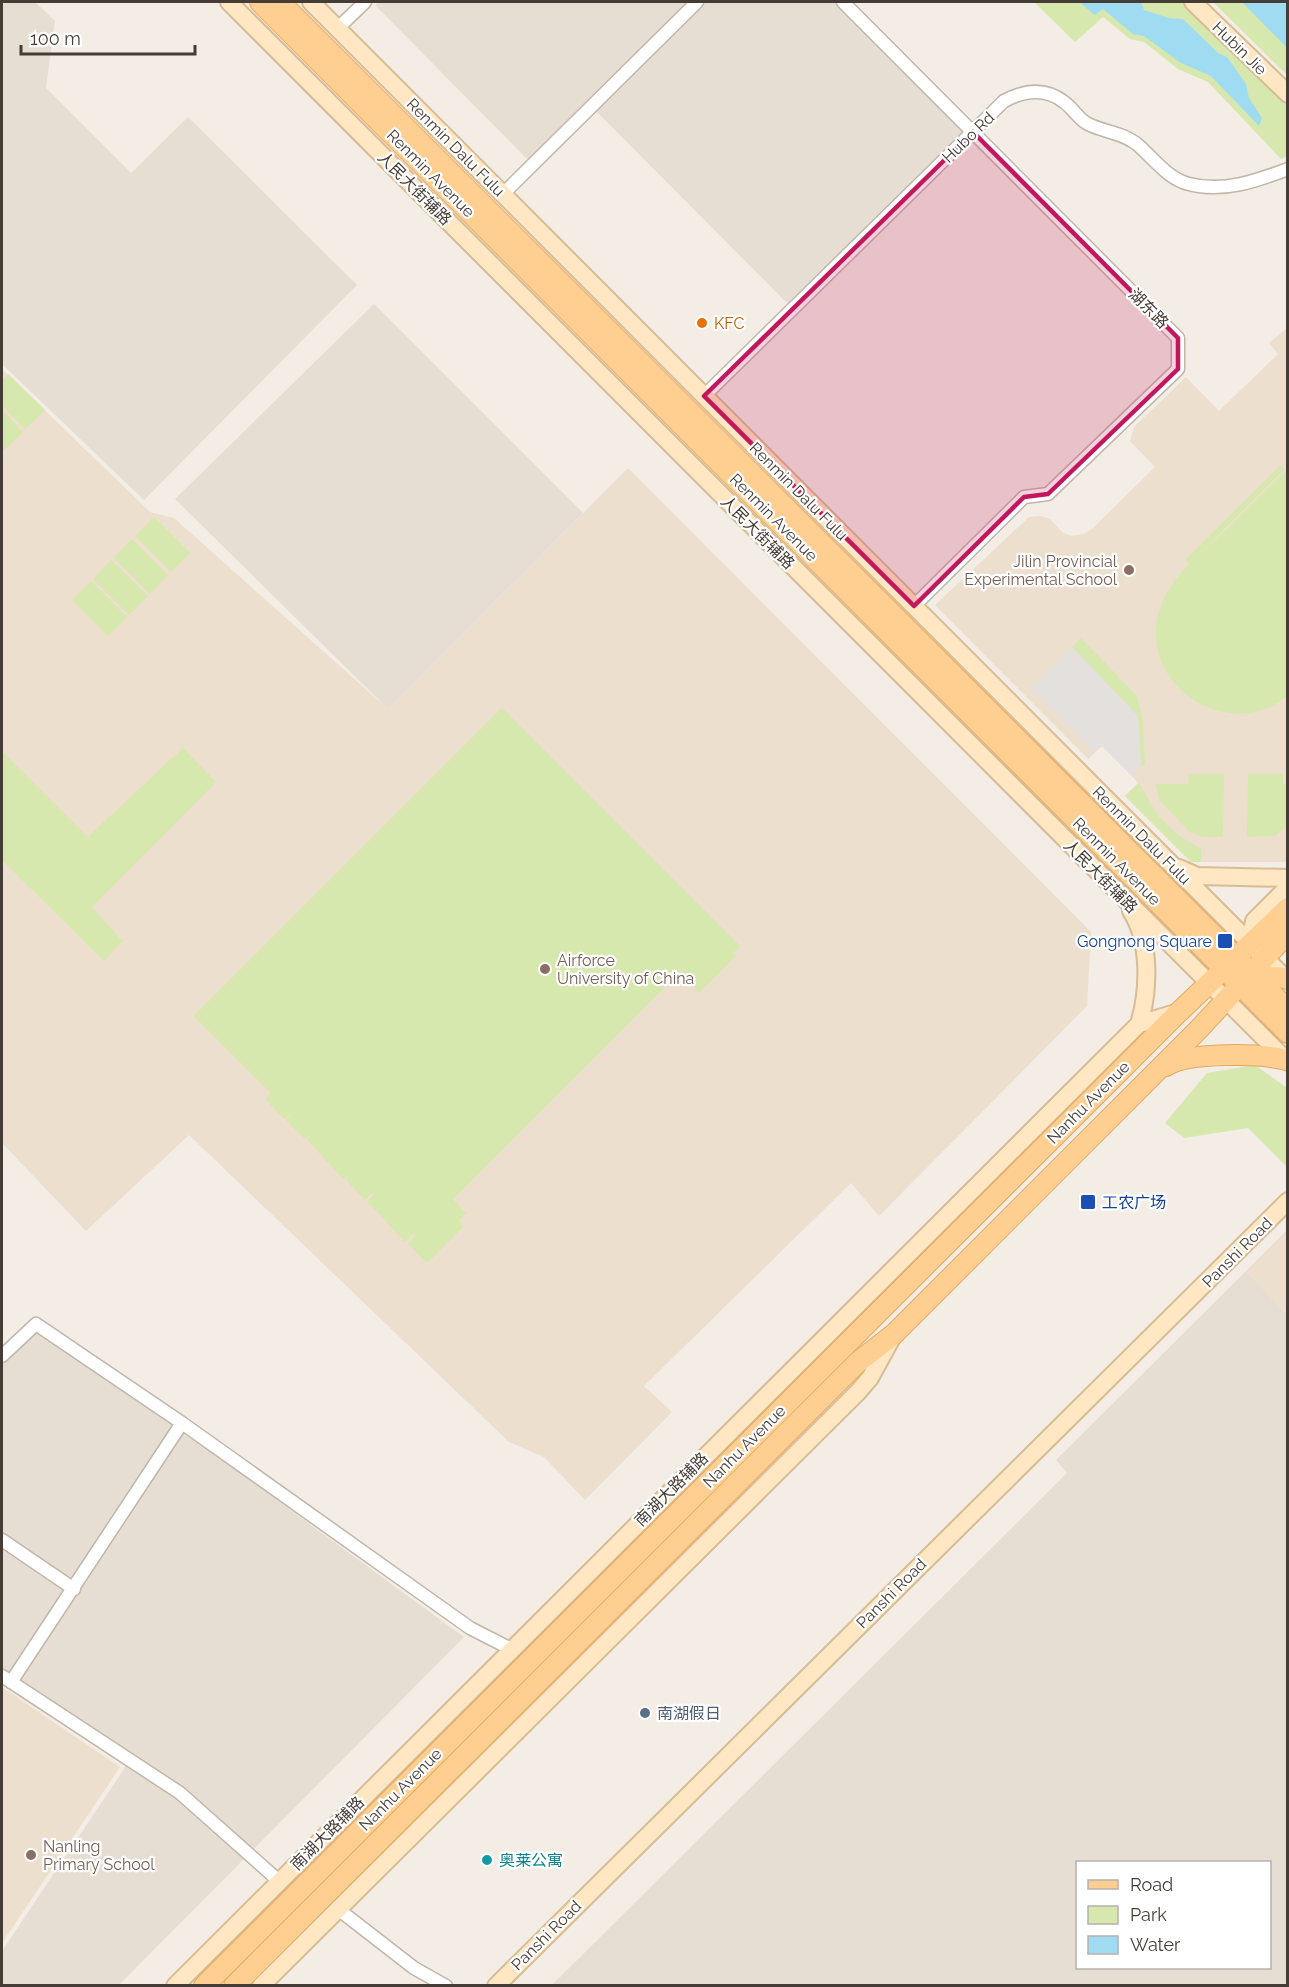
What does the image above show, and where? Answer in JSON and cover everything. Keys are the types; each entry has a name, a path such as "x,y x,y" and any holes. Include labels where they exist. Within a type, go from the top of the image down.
{"main road":[{"name":"Renmin Avenue","path":"260,2 1230,963"},
{"name":"Renmin Avenue","path":"280,2 1230,963"},
{"name":"Nanhu Avenue","path":"204,1986 1179,1012 1287,908"},
{"name":"Nanhu Avenue","path":"234,1986 858,1362 894,1334 1226,1000 1267,973 1287,933"},
{"path":"1230,963 1267,973 1287,1010"},
{"path":"1267,973 1287,1032"},
{"path":"1158,1070 1181,1059 1257,1055 1286,1061"}],"street":[{"name":"人民大街辅路","path":"229,2 1286,1061"},
{"name":"Renmin Dalu Fulu","path":"310,2 1251,944 1267,973"},
{"path":"338,28 365,2"},
{"path":"502,194 697,2"},
{"name":"湖东路","path":"843,2 1179,338 1178,369 1048,494 1024,497 914,606"},
{"name":"Hubin Jie","path":"1193,2 1287,94"},
{"name":"Hubo Rd","path":"704,396 1004,101 1021,92 1044,93 1063,101 1084,122 1103,131 1120,134 1137,144 1168,174 1186,184 1210,188 1233,186 1287,169"},
{"path":"1165,858 1184,872 1197,876 1287,878"},
{"path":"1251,944 1254,921 1287,887"},
{"path":"1120,895 1133,914 1143,946 1147,997 1139,1024"},
{"name":"南湖大路辅路","path":"175,1986 511,1648 1139,1024 1179,1012"},
{"name":"Panshi Road","path":"496,1986 1287,1201"},
{"path":"2,1356 36,1324 182,1423 470,1628 511,1648"},
{"path":"261,1986 858,1392 870,1378 894,1334"},
{"path":"182,1423 74,1589 6,1679 180,1793 279,1881"},
{"path":"2,1540 74,1589"},
{"path":"338,1909 414,1968 446,1986"}],"highlighted area":[{"path":"973,132 1178,338 1178,369 1048,494 1024,497 914,606 704,396"}],"shaded area":[{"path":"2,2 35,2 55,21 46,88 131,173 188,117 357,285 144,500 2,364"},
{"path":"379,2 843,2 973,132 793,309 591,106 532,164 375,5"},
{"path":"374,304 583,513 388,709 175,499"},
{"name":"Jilin Provincial Experimental School","path":"1287,328 1287,862 1191,862 1125,796 1138,783 1131,775 1102,746 1088,759 935,605 1029,517 1041,516 1050,519 1063,533 1072,536 1092,529 1155,467 1130,441 1134,427 1186,377 1219,411 1278,354 1269,343"},
{"name":"Airforce University of China","path":"2,369 150,512 174,518 388,709 628,468 1091,932 1087,1006 879,1216 851,1183 644,1386 672,1412 585,1500 544,1457 509,1442 189,1135 86,1231 2,1143"},
{"path":"1072,647 1138,716 1141,766 1131,775 1102,746 1095,752 1031,688"},
{"path":"1287,1230 1287,1314 1246,1271"},
{"path":"1246,1271 1287,1314 1287,1985 551,1986 1067,1473 1056,1460"},
{"path":"36,1324 464,1637 119,1985 2,1985 2,1951 130,1760 2,1676 2,1356"},
{"name":"Nanling Primary School","path":"2,1687 120,1767 2,1943"}],"green space":[{"path":"1034,2 1195,2 1287,93 1287,156 1281,159 1208,82 1178,69 1144,42 1130,39 1103,17 1075,42"},
{"path":"1213,2 1287,2 1287,75"},
{"path":"8,374 45,410 25,429 2,405 2,381"},
{"path":"2,410 23,432 4,451 2,448"},
{"path":"1281,465 1285,469 1189,564 1185,560"},
{"path":"1287,470 1287,696 1263,710 1238,714 1213,709 1191,698 1172,681 1160,659 1156,633 1161,606 1166,594 1182,572"},
{"path":"154,517 190,553 171,572 135,536"},
{"path":"132,539 168,575 150,594 114,558"},
{"path":"111,560 148,596 129,615 93,579"},
{"path":"91,581 127,617 108,636 72,600"},
{"path":"1081,638 1137,696 1143,722 1145,765 1141,766 1138,716 1072,647"},
{"path":"502,708 740,946 733,953 736,956 699,993 680,974 686,966 453,1199 466,1213 459,1221 464,1226 427,1263 408,1244 415,1236 413,1234 405,1242 386,1222 393,1215 386,1221 367,1202 373,1195 372,1193 365,1200 346,1180 351,1173 344,1180 307,1140 312,1134 305,1139 286,1120 292,1113 284,1119 265,1099 271,1093 194,1016"},
{"path":"183,748 216,782 92,907 122,941 104,961 2,860 2,751 88,837"},
{"path":"1189,774 1224,774 1223,837 1203,837 1190,832 1159,800 1156,784 1188,784"},
{"path":"1248,774 1283,774 1283,784 1287,784 1287,826 1275,836 1247,837"},
{"path":"1139,783 1158,816 1179,836 1201,849 1201,862 1191,862 1125,796"},
{"path":"1255,1065 1287,1088 1287,1167 1248,1128 1184,1138 1165,1123 1207,1073"}],"water":[{"path":"1079,2 1141,2 1144,10 1169,18 1183,19 1218,53 1227,57 1246,84 1249,98 1262,118 1259,126 1211,76 1181,63 1144,36 1133,34 1103,9 1095,15"},
{"path":"1242,2 1287,2 1287,48"}],"place":[{"name":"KFC","path":"702,323"},
{"name":"Jilin Provincial Experimental School","path":"1129,570"},
{"name":"Gongnong Square","path":"1225,941"},
{"name":"Airforce University of China","path":"545,969"},
{"name":"工农广场","path":"1088,1202"},
{"name":"南湖假日","path":"645,1713"},
{"name":"Nanling Primary School","path":"31,1855"},
{"name":"奥莱公寓","path":"487,1860"}]}
